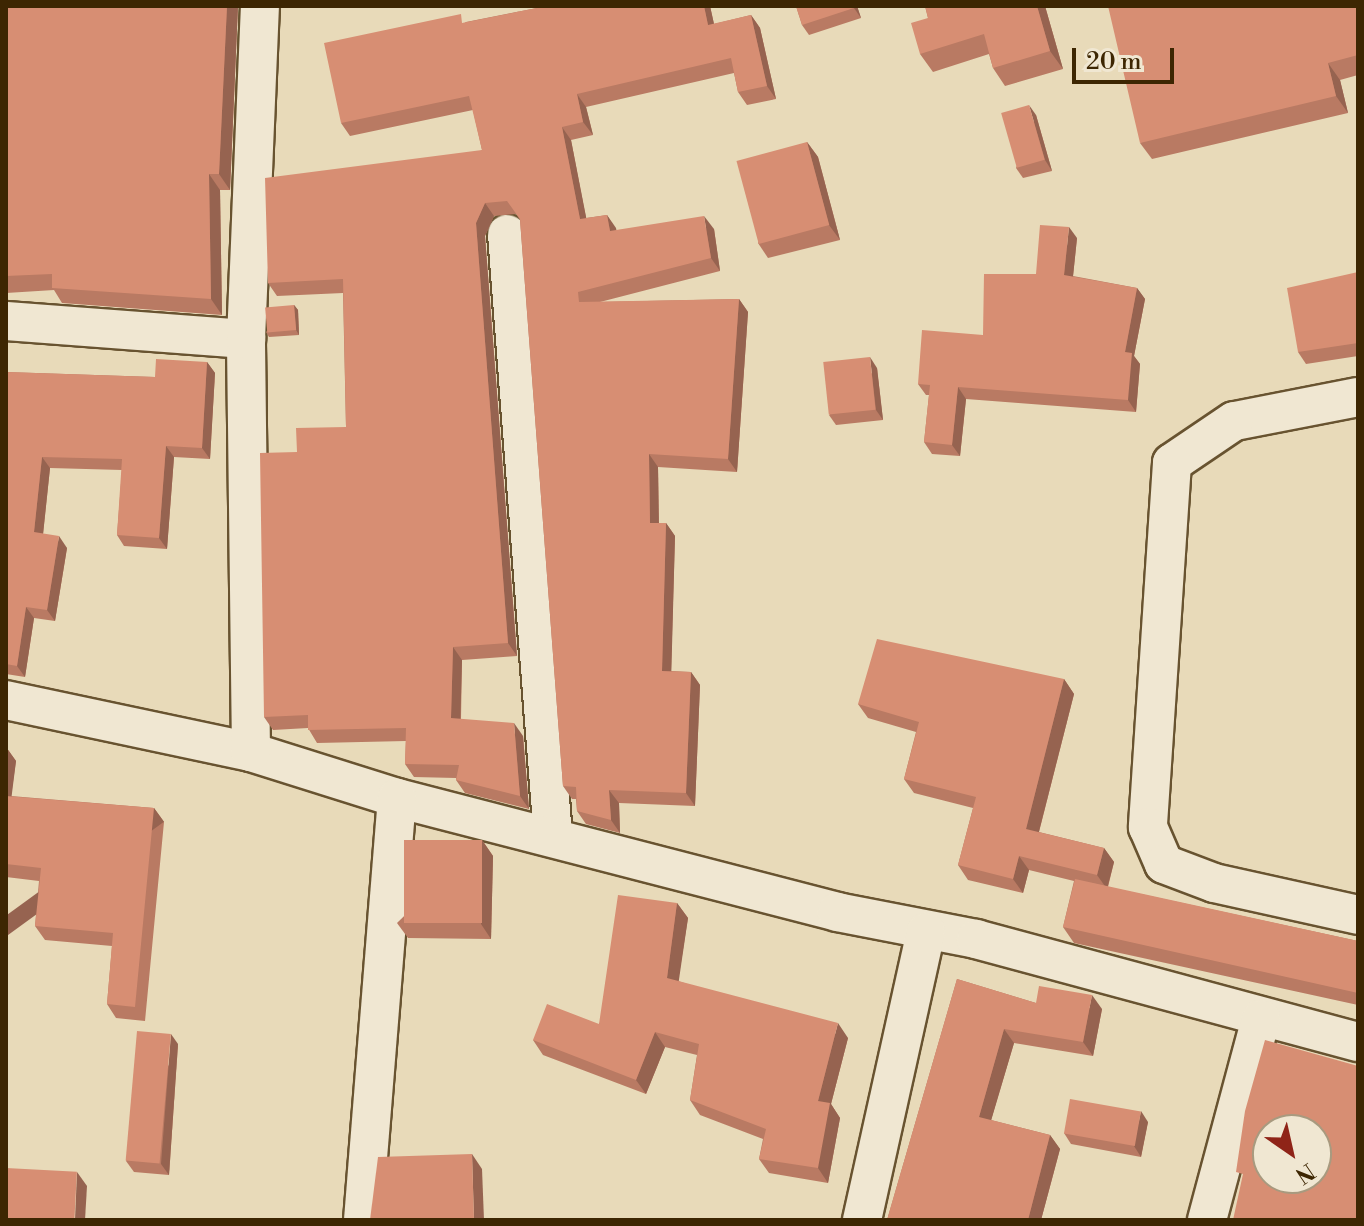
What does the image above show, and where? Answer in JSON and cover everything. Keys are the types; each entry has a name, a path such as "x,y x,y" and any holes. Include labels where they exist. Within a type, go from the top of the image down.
{"street":[{"path":"251,752 246,339 260,6"},
{"path":"507,234 553,837"},
{"path":"6,321 246,339"},
{"path":"1358,397 1234,421 1172,463 1148,827 1164,864 1214,883 1358,915"},
{"path":"6,700 251,752 397,798 926,932 1082,966 1261,1019 1358,1042"},
{"path":"363,1220 397,798"},
{"path":"862,1220 926,932"},
{"path":"1207,1220 1261,1019"}],"building":[{"path":"6,6 227,6 219,174 209,174 211,299 52,288 52,274 6,276"},
{"path":"547,6 704,6 708,25 751,15 767,86 738,92 731,58 577,94 583,122 562,127 580,219 607,215 610,231 704,216 711,258 578,292 579,302 739,299 728,459 649,454 650,523 666,523 662,671 691,672 686,793 609,790 611,820 577,811 576,787 563,786 520,219 507,201 485,203 476,223 508,643 453,647 451,718 514,723 520,796 456,780 459,765 405,764 406,728 308,730 308,715 264,717 260,453 297,452 296,428 346,427 343,279 268,283 265,178 482,150 469,96 341,123 324,43 461,14 462,23"},
{"path":"796,6 854,6 854,8 802,25"},
{"path":"925,6 1037,6 1050,51 993,68 984,34 920,54 911,23 928,18"},
{"path":"1108,6 1358,6 1358,55 1328,63 1336,96 1140,143"},
{"path":"1029,105 1045,160 1017,168 1001,113"},
{"path":"807,142 829,225 759,244 736,161"},
{"path":"1040,225 1069,227 1064,275 1137,288 1125,352 1132,353 1128,400 958,387 952,445 924,442 930,385 918,384 922,330 983,335 984,274 1036,274"},
{"path":"1358,272 1358,343 1298,352 1287,288"},
{"path":"294,305 296,330 267,332 265,308"},
{"path":"870,357 876,410 829,415 823,362"},
{"path":"156,359 207,362 202,448 166,446 159,538 117,535 122,459 42,457 34,532 59,536 47,610 26,607 17,666 6,664 6,372 155,377"},
{"path":"877,639 1064,679 1026,829 1104,848 1097,875 1019,856 1013,879 958,865 976,797 904,779 919,722 858,704"},
{"path":"6,796 154,808 135,1007 107,1004 113,933 35,926 41,868 6,864"},
{"path":"404,840 482,840 482,923 404,923"},
{"path":"1075,879 1358,941 1358,993 1063,927"},
{"path":"618,895 677,903 667,978 838,1023 818,1101 830,1103 818,1168 759,1159 766,1129 690,1100 699,1044 655,1032 636,1080 533,1040 547,1004 599,1024"},
{"path":"957,979 1036,1003 1039,986 1092,995 1083,1042 1004,1029 979,1117 1050,1135 1028,1220 887,1220"},
{"path":"137,1031 171,1034 160,1163 126,1161"},
{"path":"1265,1040 1358,1066 1358,1220 1233,1220 1243,1174 1236,1172 1245,1111"},
{"path":"1070,1099 1141,1112 1135,1146 1064,1133"},
{"path":"472,1154 474,1220 370,1220 378,1157"},
{"path":"6,1168 77,1172 74,1220 6,1220"}]}
